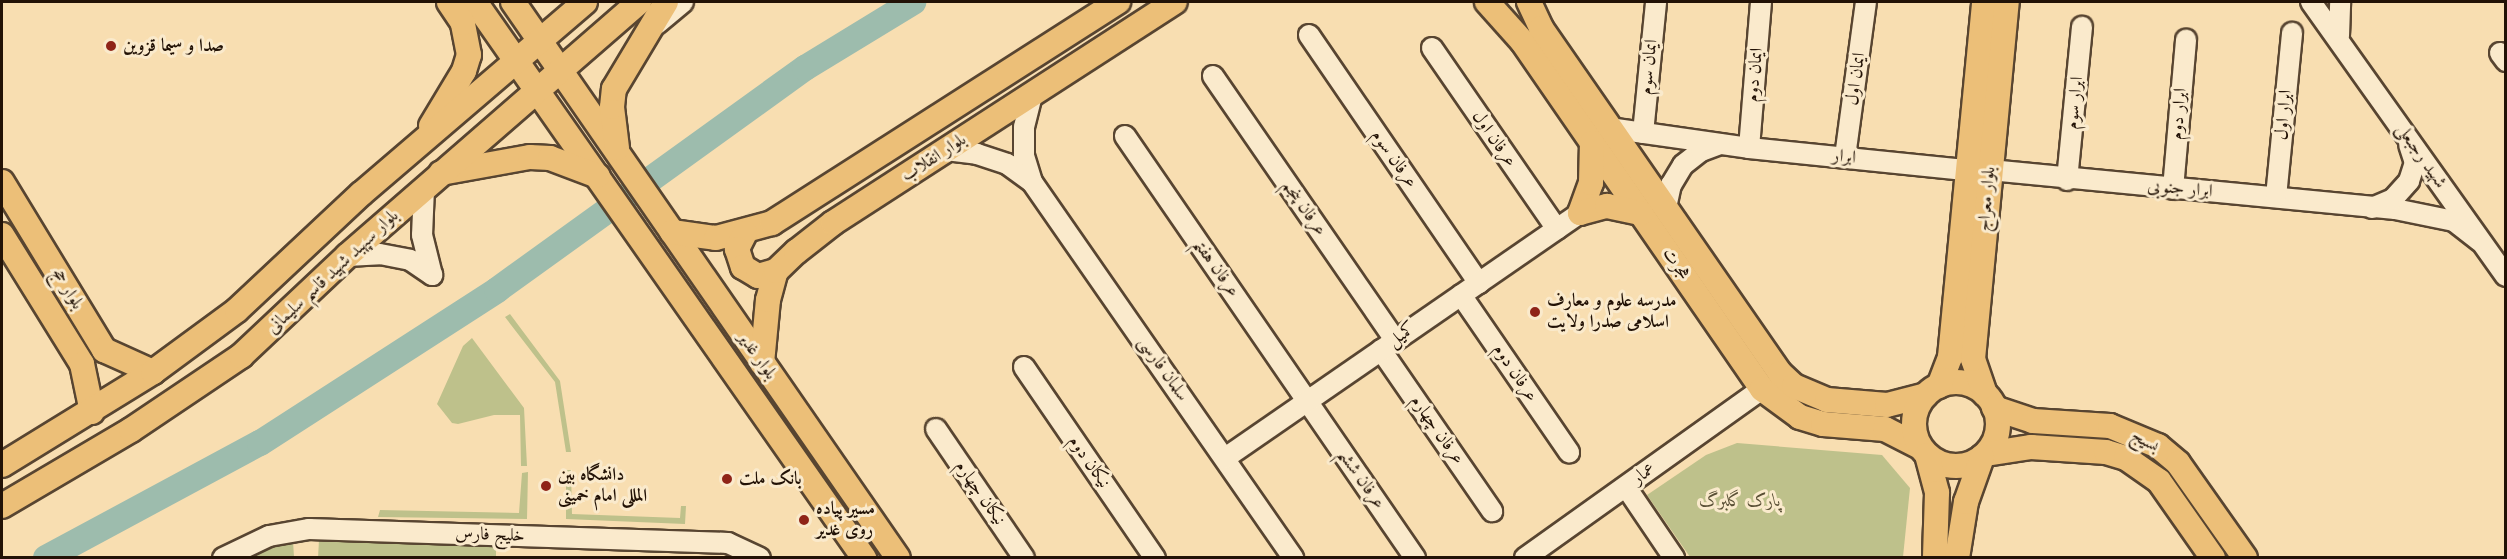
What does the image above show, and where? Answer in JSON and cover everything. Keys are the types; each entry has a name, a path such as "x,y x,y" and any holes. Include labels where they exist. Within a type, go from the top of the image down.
{"main road":[{"path":"420,144 464,71 469,55 463,23 449,2"},
{"path":"482,11 501,33 514,32 521,22 513,2"},
{"name":"بلوار غدیر","path":"513,2 898,558"},
{"name":"بلوار سپهبد شهید قاسم سلیمانی","path":"2,465 92,412 153,372 237,310 361,194 585,2"},
{"name":"بلوار سپهبد شهید قاسم سلیمانی","path":"2,506 77,464 216,374 260,341 347,256 536,88 639,2"},
{"path":"620,156 612,107 614,89 653,28 666,2"},
{"name":"بلوار انقلاب","path":"672,232 716,238 745,233 772,223 1118,2"},
{"name":"بلوار انقلاب","path":"776,271 833,223 1175,2"},
{"name":"هجرت","path":"1487,2 1666,208 1780,373 1794,386 1827,400 1887,405 1932,390"},
{"name":"هجرت","path":"1529,2 1641,213 1762,389 1800,417 1823,424 1885,429 1924,451"},
{"name":"بلوار معراج","path":"1932,390 1950,357 1965,170 1984,2"},
{"name":"بلوار معراج","path":"1990,401 1973,359 2007,2"},
{"name":"بلوار غدیر","path":"482,11 864,558"},
{"path":"565,128 563,120 567,112 579,107 589,111"},
{"path":"1580,213 1591,183 1601,135"},
{"path":"432,180 530,157 550,158 598,177"},
{"name":"بلوار حج","path":"2,182 104,350"},
{"path":"1580,213 1607,206 1641,213"},
{"path":"745,233 737,249 743,267 758,276 776,271"},
{"name":"بلوار حج","path":"2,234 82,364 92,412"},
{"path":"762,363 768,300 776,271"},
{"path":"237,310 240,326 260,341"},
{"path":"194,342 203,344 216,355 216,374"},
{"path":"82,364 92,371 105,370 108,363 104,350"},
{"path":"104,350 153,372"},
{"path":"1762,389 1780,373"},
{"path":"1935,558 1937,493 1914,420 1932,390 1955,382 1971,385 1990,401 1998,424 1995,440 1984,455 1966,502 1957,558"},
{"name":"بسیج","path":"1990,401 2033,421 2110,426 2158,446 2178,463 2245,558"},
{"name":"بسیج","path":"1984,455 2031,447 2106,452 2126,458 2159,481 2214,558"},
{"path":"1924,451 1944,465 1964,466 1984,455"}],"street":[{"path":"653,28 683,2"},
{"name":"ایمان سوم","path":"1642,133 1656,2"},
{"name":"ایمان دوم","path":"1749,148 1761,2"},
{"name":"ایمان اول","path":"1845,157 1866,2"},
{"name":"شهید رجبعلی","path":"2311,2 2338,36 2505,276"},
{"path":"2338,36 2340,2"},
{"name":"ابرار سوم","path":"2067,180 2082,27"},
{"name":"ابرار اول","path":"2276,197 2292,33"},
{"name":"عرفان سوم","path":"1309,35 1479,282"},
{"name":"ابرار دوم","path":"2173,189 2186,40"},
{"name":"عرفان اول","path":"1432,48 1557,229"},
{"name":"عرفان پنجم","path":"1214,76 1388,345"},
{"name":"سلمان فارسی","path":"1032,94 1024,127 1024,155 1032,182 1293,558"},
{"name":"ابرار","path":"1601,135 1642,133 1749,148 1965,170"},
{"path":"2369,209 2393,199 2409,181 2415,163 2405,134"},
{"name":"عرفان هفتم","path":"1125,136 1307,401"},
{"path":"1666,208 1671,185 1683,165 1701,151 1722,143"},
{"name":"سلمان فارسی","path":"946,150 977,154 1007,164 1032,182"},
{"name":"ابرار جنوبی","path":"1990,170 2067,180 2276,197 2369,209 2406,211 2454,221 2480,241"},
{"path":"347,256 380,254 410,260 432,275 422,235 432,180"},
{"name":"کمیل","path":"1225,458 1580,213"},
{"name":"عرفان دوم","path":"1461,295 1569,452"},
{"name":"عرفان چهارم","path":"1388,345 1492,511"},
{"name":"نیکان دوم","path":"1024,368 1155,558"},
{"name":"عمار","path":"1525,558 1762,389"},
{"name":"عرفان ششم","path":"1307,401 1415,558"},
{"name":"نیکان چهارم","path":"936,429 1024,558"},
{"path":"1626,488 1674,558"},
{"name":"خلیج فارس","path":"223,558 269,536 309,529 728,543 760,558"}],"green space":[{"path":"510,314 560,381 571,452 566,452 555,382 505,317"},
{"path":"472,338 524,408 527,466 521,466 520,415 494,415 458,424 452,423 437,404 463,346"},
{"name":"پارک گلبرگ","path":"1737,443 1882,455 1910,488 1903,557 1690,557 1647,495 1706,455"},
{"path":"566,470 571,470 572,514 680,518 681,506 686,506 685,524 566,519"},
{"path":"528,472 527,519 378,517 380,510 519,513 522,473"},
{"path":"319,540 496,543 496,557 318,558"},
{"path":"293,541 294,557 247,558 277,544"}],"waterway":[{"path":"46,558 260,443 497,290 805,68 913,2"}],"place":[{"name":"صدا و سیما قزوین","path":"111,46"},
{"name":"مدرسه علوم و معارف اسلامی صدرا ولایت","path":"1535,312"},
{"name":"بانک ملت","path":"727,479"},
{"name":"دانشگاه بین المللی امام خمینی","path":"546,486"},
{"name":"مسیر پیاده روی غدیر","path":"804,520"}]}
